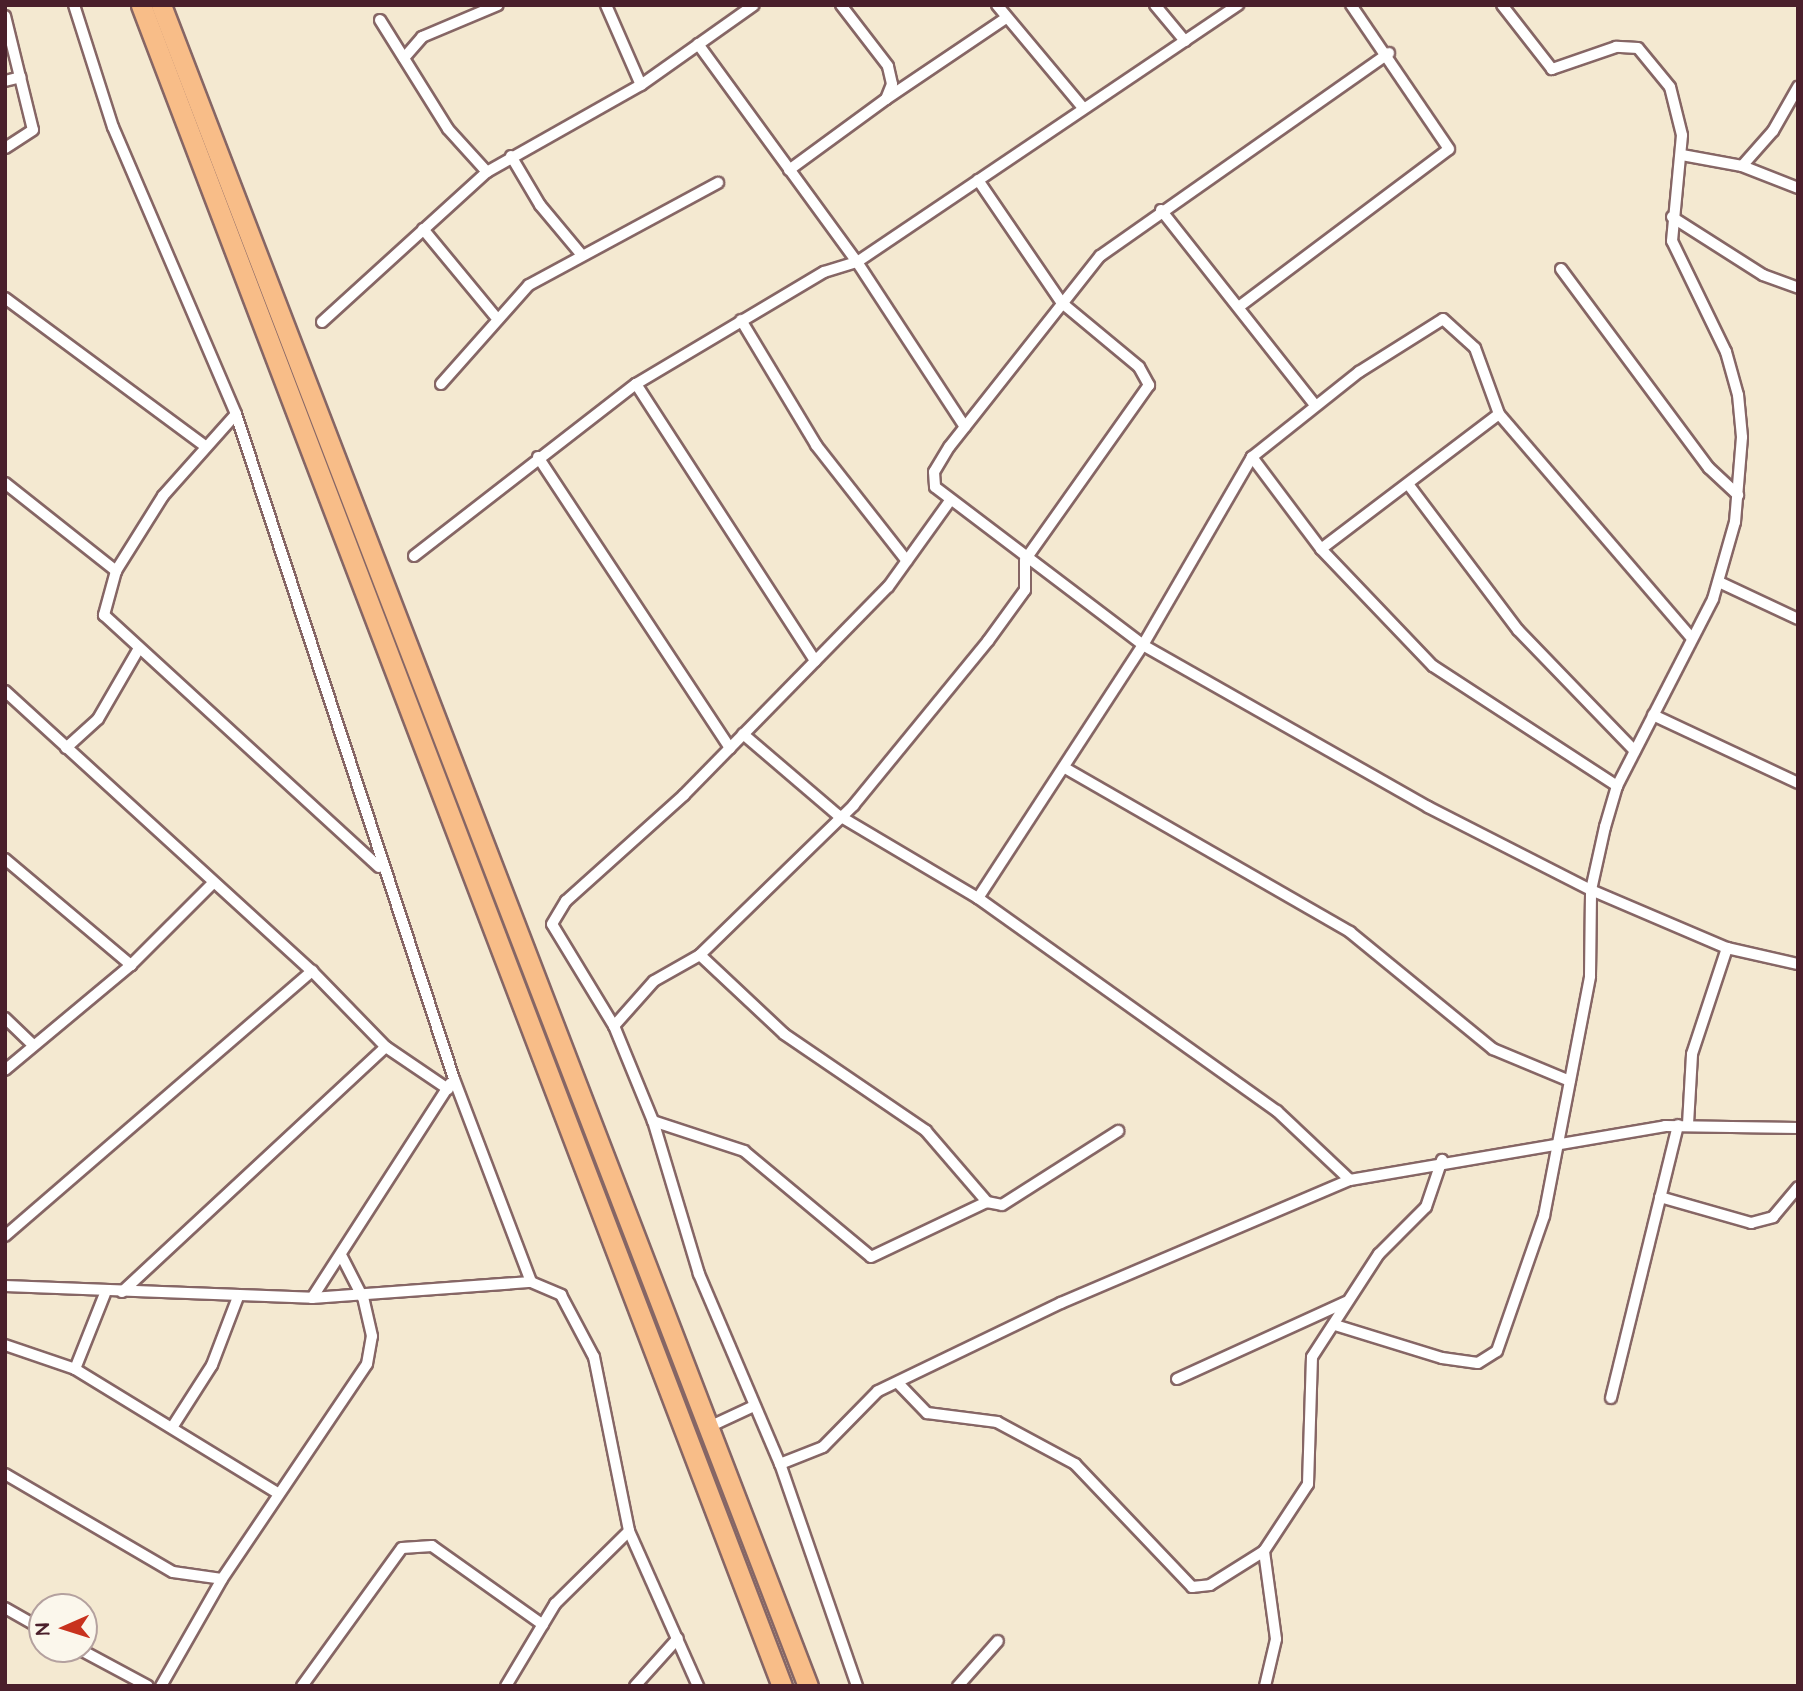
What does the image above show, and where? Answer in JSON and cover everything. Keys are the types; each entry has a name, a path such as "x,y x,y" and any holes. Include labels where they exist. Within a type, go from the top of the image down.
{"highway":[{"path":"141,5 782,1686"},
{"path":"161,5 711,1426 808,1686"}],"street":[{"path":"74,5 118,140 236,414 379,867 451,1084 531,1282"},
{"path":"404,58 422,37 498,5"},
{"path":"606,5 641,85"},
{"path":"322,322 487,172 511,156 641,85 754,5"},
{"path":"841,5 888,66 886,99"},
{"path":"997,5 1083,108"},
{"path":"1155,5 1185,41"},
{"path":"414,556 538,457 636,384 824,272 857,262 1238,5"},
{"path":"1240,306 1446,158 1447,139 1389,53 1351,5"},
{"path":"1335,1325 1442,1358 1485,1362 1497,1351 1542,1227 1592,955 1591,890 1617,786 1719,582 1738,495 1738,396 1726,352 1676,259 1672,217 1682,155 1670,87 1638,48 1616,47 1552,69 1502,5"},
{"path":"5,16 33,130 5,148"},
{"path":"789,170 886,99 1006,18"},
{"path":"380,20 449,129 487,172"},
{"path":"698,44 857,262 965,427"},
{"path":"1389,53 1161,210 1100,256 965,427 934,472 935,487 949,502 1143,645 1428,807 1591,890 1727,948 1798,964"},
{"path":"5,81 21,77"},
{"path":"1742,166 1773,131 1798,86"},
{"path":"1682,155 1742,166 1798,188"},
{"path":"511,156 540,205 582,254"},
{"path":"614,1026 654,981 700,955 838,815 854,805 1026,590 1026,560 1149,385 1139,367 1062,303 978,180"},
{"path":"441,384 495,316 529,285 582,254 718,183"},
{"path":"1161,210 1240,306 1315,405"},
{"path":"1672,217 1763,275 1798,288"},
{"path":"423,229 495,316"},
{"path":"1561,269 1709,468 1738,495"},
{"path":"5,298 205,446"},
{"path":"978,898 1143,645 1252,457 1315,405 1443,319 1475,348 1499,414 1691,637"},
{"path":"741,320 817,445 907,561"},
{"path":"636,384 815,662"},
{"path":"236,414 174,479 116,571 104,615 138,650 379,867"},
{"path":"1321,549 1499,414"},
{"path":"538,457 730,748"},
{"path":"1252,457 1321,549 1433,666 1617,786"},
{"path":"5,483 116,571"},
{"path":"1408,484 1518,630 1635,751"},
{"path":"857,1686 780,1464 752,1407 699,1274 653,1121 614,1026 552,924 566,901 730,748 815,662 907,561 949,502"},
{"path":"1719,582 1798,619"},
{"path":"66,748 98,719 138,650"},
{"path":"5,691 312,971 386,1047 451,1084"},
{"path":"1653,715 1798,783"},
{"path":"743,734 838,815 978,898 1277,1111 1350,1180"},
{"path":"1065,768 1350,932 1493,1049 1570,1081"},
{"path":"5,859 131,965"},
{"path":"5,1070 32,1044 131,965 213,883"},
{"path":"1611,1398 1661,1197 1683,1124 1692,1054 1727,948"},
{"path":"700,955 784,1034 926,1131 986,1202"},
{"path":"5,1236 312,971"},
{"path":"5,1018 32,1044"},
{"path":"122,1292 386,1047"},
{"path":"312,1298 342,1257 451,1084"},
{"path":"653,1121 744,1151 870,1257 986,1202 1002,1205 1118,1131"},
{"path":"780,1464 823,1447 866,1398 1061,1303 1350,1180 1442,1160 1555,1149 1683,1124 1798,1128"},
{"path":"898,1383 927,1413 997,1422 1075,1464 1192,1587 1210,1585 1264,1551 1308,1484 1309,1366 1386,1245 1426,1207 1442,1160"},
{"path":"1661,1197 1751,1223 1773,1217 1798,1187"},
{"path":"161,1686 222,1579 277,1493 367,1364 372,1336 363,1298 342,1257"},
{"path":"5,1286 237,1297 363,1298 405,1289 531,1282 561,1295 594,1357 629,1531 698,1686"},
{"path":"75,1369 106,1291"},
{"path":"173,1426 212,1365 237,1297"},
{"path":"1177,1379 1348,1301"},
{"path":"5,1345 75,1369 173,1426 277,1493"},
{"path":"711,1426 752,1407"},
{"path":"5,1474 173,1572 222,1579"},
{"path":"506,1686 555,1604 629,1531"},
{"path":"302,1686 402,1548 432,1546 543,1625"},
{"path":"1264,1551 1276,1639 1265,1686"},
{"path":"5,1608 28,1621"},
{"path":"635,1686 678,1638"},
{"path":"958,1686 998,1641"},
{"path":"98,1659 148,1686"}]}
